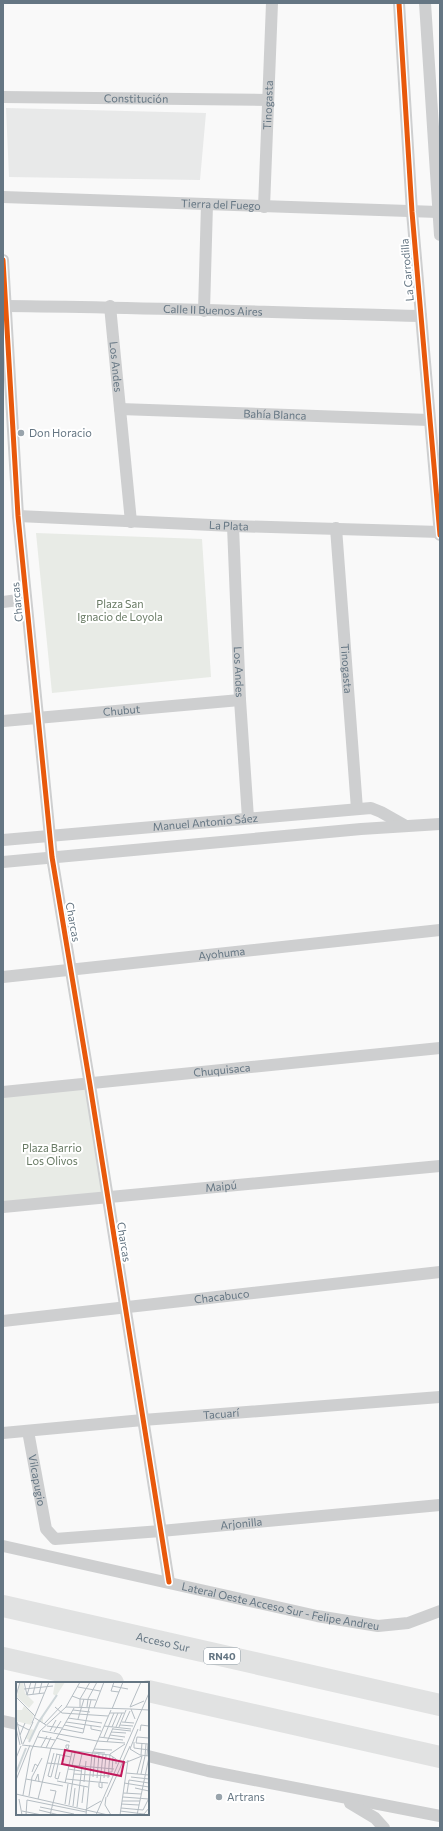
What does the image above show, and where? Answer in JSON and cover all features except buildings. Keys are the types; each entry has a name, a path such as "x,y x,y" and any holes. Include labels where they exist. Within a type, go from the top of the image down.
{"highway":[{"name":"Acceso Sur","path":"3,1606 440,1705"},
{"path":"3,1658 109,1682"},
{"path":"149,1691 440,1757"}],"street":[{"name":"Tinogasta","path":"264,207 272,3"},
{"name":"La Carrodilla","path":"399,3 412,212 440,535"},
{"path":"425,3 440,235"},
{"name":"Constitución","path":"3,97 268,100"},
{"name":"Tierra del Fuego","path":"3,197 438,212"},
{"path":"204,311 207,204"},
{"name":"Charcas","path":"3,260 6,306 7,394 52,857 90,1085 168,1582"},
{"name":"Calle II Buenos Aires","path":"6,306 110,306 204,311 421,316"},
{"name":"Los Andes","path":"110,306 131,522"},
{"name":"Bahía Blanca","path":"120,409 429,420"},
{"name":"La Plata","path":"18,516 233,526 440,532"},
{"name":"Los Andes","path":"233,526 240,700 248,818"},
{"name":"Tinogasta","path":"336,528 357,809"},
{"path":"3,602 26,600"},
{"name":"Chubut","path":"3,722 240,700"},
{"name":"Manuel Antonio Sáez","path":"3,840 357,809 376,809 404,825"},
{"name":"Manuel Antonio Sáez","path":"3,862 404,825 440,824"},
{"name":"Ayohuma","path":"3,977 440,930"},
{"name":"Chuquisaca","path":"3,1092 90,1085 440,1048"},
{"name":"Maipú","path":"3,1207 440,1166"},
{"name":"Chacabuco","path":"3,1321 440,1272"},
{"name":"Tacuarí","path":"3,1434 143,1420 440,1397"},
{"name":"Vilcapugio","path":"28,1431 46,1529"},
{"name":"Arjonilla","path":"46,1529 55,1539 161,1531 440,1505"},
{"name":"Lateral Oeste Acceso Sur - Felipe Andreu","path":"3,1546 316,1616 378,1626 408,1623 440,1612"},
{"path":"3,1666 30,1664"},
{"path":"3,1721 16,1724"},
{"path":"149,1756 208,1771 440,1816"},
{"path":"342,1798 375,1818 384,1828"}],"shaded area":[{"path":"6,108 206,113 200,180 9,177"}],"green space":[{"name":"Plaza San Ignacio de Loyola","path":"36,533 202,539 211,677 52,693"},
{"name":"Plaza Barrio Los Olivos","path":"90,1085 107,1197 3,1207 3,1092"}],"cycle path":[{"path":"399,3 412,212 440,535"},
{"path":"3,260 18,516 52,857 169,1582"}],"place":[{"name":"Don Horacio","path":"21,433"},
{"name":"Artrans","path":"219,1797"}]}
